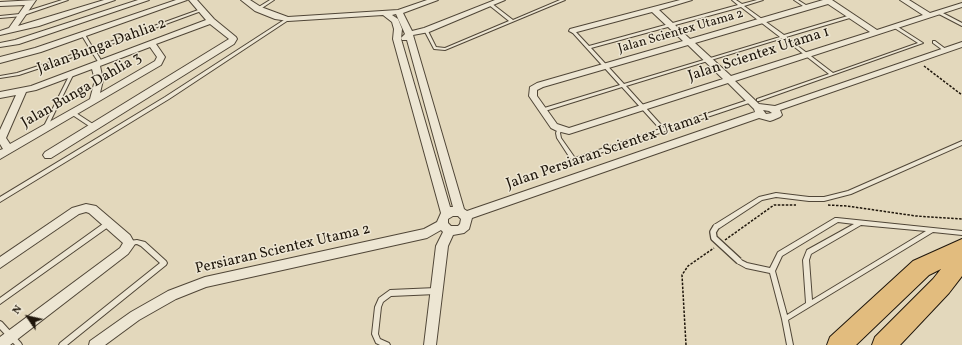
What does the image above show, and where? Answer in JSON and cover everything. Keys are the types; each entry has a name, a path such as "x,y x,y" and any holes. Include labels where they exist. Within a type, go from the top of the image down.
{"highway":[{"path":"839,345 921,268 962,248"},
{"path":"884,345 941,286 962,260"}],"street":[{"path":"0,33 111,0"},
{"path":"0,45 16,42 145,0"},
{"path":"0,60 38,50 183,0"},
{"path":"48,156 231,42 233,39 211,21 193,0"},
{"path":"245,0 258,9 278,17 288,19 399,12 434,0"},
{"path":"401,49 402,41 409,34 426,30 501,0"},
{"path":"573,31 688,0"},
{"path":"828,0 876,32"},
{"name":"Jalan Scientex Utama 2","path":"543,110 532,93 536,86 762,21 828,0"},
{"path":"905,0 929,15"},
{"path":"12,30 31,1"},
{"path":"0,4 31,1"},
{"name":"Jalan Scientex Utama 1","path":"562,130 569,131 962,5"},
{"path":"653,10 709,60 732,78 761,106"},
{"path":"384,12 395,21 398,29 397,40 401,49 446,222 430,345"},
{"path":"399,12 409,34 462,213 467,221 465,226 456,231 446,222"},
{"name":"Jalan Bunga Dahlia 2","path":"0,95 22,91 211,21"},
{"name":"Jalan Bunga Dahlia 3","path":"0,155 158,63 161,58 152,44"},
{"name":"Jalan Persiaran Scientex Utama 1","path":"462,213 761,106 916,60 962,44"},
{"path":"94,101 100,80 98,63"},
{"path":"9,150 0,138 22,91"},
{"path":"543,110 554,126 562,130"},
{"path":"0,263 76,211 86,208 92,209 126,238 126,247 15,341 0,345"},
{"path":"446,222 454,211 462,213"},
{"name":"Persiaran Scientex Utama 2","path":"95,345 135,316 172,296 205,282 427,233 446,222"}],"lane":[{"path":"0,17 22,15 66,0"},
{"path":"258,9 272,0"},
{"path":"426,30 435,48 441,50 563,0"},
{"path":"734,0 832,73"},
{"path":"588,48 761,0"},
{"path":"796,0 807,7"},
{"path":"490,4 512,21"},
{"path":"0,77 18,74 202,10"},
{"path":"938,12 962,26"},
{"path":"543,110 852,16"},
{"path":"0,200 161,102 288,19"},
{"path":"562,130 558,133 559,138 574,160 663,130 761,106 832,73 921,43 894,26"},
{"path":"573,31 663,130"},
{"path":"83,34 93,49 98,63"},
{"path":"934,42 945,50"},
{"path":"45,130 72,73"},
{"path":"73,113 94,127"},
{"path":"772,271 739,262 714,238 713,232 716,227 761,198 776,195 809,199 824,199 849,193 962,143"},
{"path":"790,345 785,318 772,271 780,254 837,220 859,224 962,233"},
{"path":"0,301 109,223"},
{"path":"809,304 806,260 809,252 859,224"},
{"path":"785,318 931,231"},
{"path":"62,345 164,263 143,244 137,242 126,247"},
{"path":"387,345 378,341 375,334 378,306 381,300 390,293 436,291"},
{"path":"0,324 15,341"}],"path":[{"path":"916,60 962,95"},
{"path":"724,240 774,205 799,205"},
{"path":"822,205 847,206 916,216 962,219"},
{"path":"686,345 682,275 688,266 718,245"}]}
